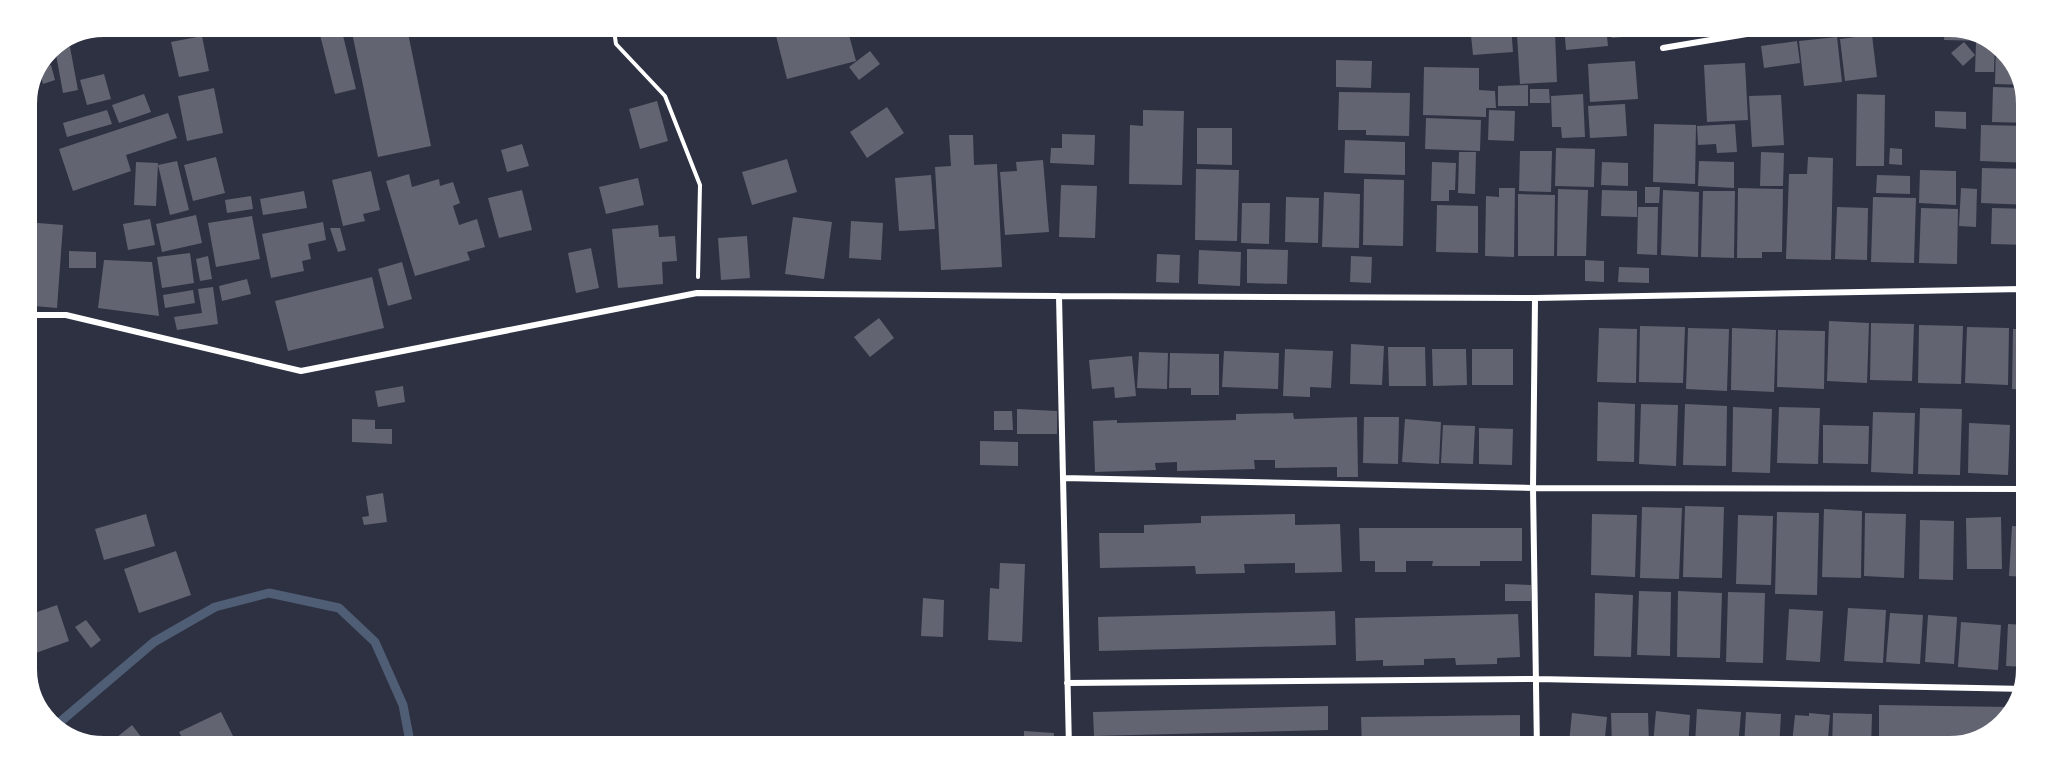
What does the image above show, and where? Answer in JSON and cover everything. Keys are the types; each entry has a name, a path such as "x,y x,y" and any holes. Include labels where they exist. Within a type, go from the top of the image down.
{"street":[{"path":"1663,48 1757,33"},
{"path":"33,315 66,315 301,371 697,293 1059,297 1535,298 2020,289"},
{"path":"1059,297 1069,740"},
{"path":"1535,298 1533,488 1538,740"},
{"path":"1063,478 1533,488 2020,489"},
{"path":"1067,684 1536,679 2017,689"}],"path":[{"path":"614,33 616,44 664,96 700,185 697,293"}],"building":[{"path":"320,33 342,33 356,89 335,94"},
{"path":"352,33 408,33 431,146 378,157"},
{"path":"775,33 848,33 856,61 787,79"},
{"path":"1471,33 1512,33 1513,52 1473,55"},
{"path":"1555,33 1557,82 1520,84 1517,35"},
{"path":"1565,33 1607,33 1608,46 1566,50"},
{"path":"1612,33 1633,33 1633,36 1612,38"},
{"path":"1637,33 1686,33 1686,35 1637,36"},
{"path":"1945,33 1949,33 1982,41 1944,40"},
{"path":"1872,35 1877,77 1845,81 1840,39"},
{"path":"202,36 209,71 179,77 171,42"},
{"path":"1837,37 1842,82 1804,86 1799,41"},
{"path":"1797,41 1800,63 1764,68 1761,46"},
{"path":"1964,42 1975,55 1963,66 1951,53"},
{"path":"1976,43 1986,44 1995,50 1994,72 1975,72"},
{"path":"70,47 78,90 63,93 56,53 60,48"},
{"path":"870,51 880,64 859,80 849,67"},
{"path":"1996,51 2011,68 2017,85 1995,84"},
{"path":"1336,60 1372,61 1371,88 1336,87"},
{"path":"1635,61 1638,99 1590,102 1588,64"},
{"path":"1745,63 1748,120 1707,122 1704,65"},
{"path":"51,65 55,80 43,84 40,73 43,68"},
{"path":"1424,67 1479,68 1479,90 1495,91 1496,108 1486,108 1486,117 1423,115"},
{"path":"104,74 111,99 87,105 80,80"},
{"path":"1528,85 1528,106 1498,106 1498,86"},
{"path":"1993,87 2018,88 2020,123 1992,122"},
{"path":"214,88 223,133 187,141 178,96"},
{"path":"1530,89 1549,89 1550,103 1530,103"},
{"path":"1339,92 1410,93 1409,136 1366,135 1366,130 1338,130"},
{"path":"144,94 151,112 119,123 112,105"},
{"path":"1583,94 1585,137 1562,138 1561,127 1552,127 1551,96"},
{"path":"1857,94 1885,95 1884,166 1856,166"},
{"path":"1781,95 1784,145 1752,147 1749,96"},
{"path":"657,101 668,141 640,149 629,109"},
{"path":"1625,104 1627,136 1590,138 1588,106"},
{"path":"887,107 904,133 867,158 850,132"},
{"path":"107,110 112,124 67,137 63,123"},
{"path":"1143,110 1184,111 1182,185 1129,184 1130,125 1143,126"},
{"path":"1489,110 1515,111 1514,141 1488,140"},
{"path":"1935,111 1966,112 1966,129 1935,127"},
{"path":"168,113 177,138 126,155 131,171 73,191 59,149"},
{"path":"1426,118 1481,120 1480,151 1425,149"},
{"path":"1654,124 1696,125 1695,184 1653,182"},
{"path":"1735,124 1737,152 1717,153 1716,144 1698,145 1697,126"},
{"path":"1981,125 2020,126 2020,163 1980,161"},
{"path":"1197,128 1232,128 1232,165 1197,164"},
{"path":"1062,134 1095,135 1094,165 1050,163 1051,148 1062,148"},
{"path":"949,135 973,135 974,165 997,164 1002,267 941,270 935,167 951,166"},
{"path":"1345,140 1405,142 1405,175 1344,173"},
{"path":"522,144 529,166 507,172 501,150"},
{"path":"1556,148 1595,149 1594,187 1555,186"},
{"path":"1890,148 1902,149 1902,165 1889,164"},
{"path":"1520,151 1552,151 1551,192 1519,191"},
{"path":"1459,152 1476,152 1475,194 1458,193"},
{"path":"1761,152 1784,153 1783,186 1760,186"},
{"path":"216,157 225,193 193,201 184,165"},
{"path":"1808,157 1833,158 1831,260 1786,259 1789,174 1807,174"},
{"path":"787,159 797,192 752,205 742,172"},
{"path":"1043,160 1049,232 1005,235 1000,172 1017,171 1016,162"},
{"path":"177,161 189,210 170,215 158,165"},
{"path":"1699,161 1734,162 1734,188 1698,186"},
{"path":"136,162 158,163 156,206 134,205"},
{"path":"1432,162 1456,163 1455,190 1449,190 1449,201 1431,201"},
{"path":"1602,162 1628,163 1628,186 1601,185"},
{"path":"1982,168 2020,169 2020,205 1981,203"},
{"path":"1196,169 1239,170 1237,241 1195,240"},
{"path":"1920,170 1956,171 1956,205 1919,203"},
{"path":"371,171 380,210 363,214 365,221 343,226 332,180"},
{"path":"409,174 412,187 439,179 440,186 453,182 460,203 453,206 459,225 477,219 485,247 467,252 470,260 415,276 386,181"},
{"path":"931,175 935,229 899,231 895,178"},
{"path":"1877,175 1910,176 1910,194 1876,193"},
{"path":"638,178 644,205 606,214 599,187"},
{"path":"1364,179 1404,180 1403,246 1363,245"},
{"path":"1061,185 1097,186 1095,238 1059,237"},
{"path":"1645,187 1660,187 1659,203 1645,203"},
{"path":"1499,188 1515,188 1514,257 1485,256 1486,196 1499,197"},
{"path":"1738,188 1783,189 1782,252 1762,252 1762,258 1737,258"},
{"path":"1961,188 1977,189 1976,227 1959,226"},
{"path":"1558,189 1588,190 1586,256 1557,256"},
{"path":"522,190 532,230 499,238 488,198"},
{"path":"1602,190 1637,191 1637,217 1601,216"},
{"path":"1663,190 1699,192 1698,257 1661,255"},
{"path":"304,191 307,208 263,215 260,199"},
{"path":"1703,191 1735,191 1734,258 1701,257"},
{"path":"1324,192 1360,194 1359,248 1322,247"},
{"path":"1518,194 1555,195 1554,256 1518,256"},
{"path":"251,196 253,209 227,213 225,200"},
{"path":"1286,197 1319,198 1318,243 1285,242"},
{"path":"1873,197 1916,198 1914,263 1871,262"},
{"path":"1242,203 1270,203 1269,244 1241,243"},
{"path":"1437,205 1478,206 1478,253 1436,252"},
{"path":"1638,207 1658,207 1657,255 1637,254"},
{"path":"1837,207 1868,208 1867,260 1835,259"},
{"path":"1921,208 1958,209 1957,264 1919,263"},
{"path":"1992,208 2020,209 2020,245 1991,244"},
{"path":"196,215 202,243 162,252 156,224"},
{"path":"252,216 260,259 216,267 208,223"},
{"path":"793,217 832,222 824,279 785,274"},
{"path":"150,219 155,245 128,250 123,224"},
{"path":"851,221 883,223 881,260 849,258"},
{"path":"323,222 326,240 308,244 311,259 302,261 304,271 271,278 262,234"},
{"path":"33,223 63,225 57,308 33,306"},
{"path":"658,225 659,237 675,236 677,261 662,262 663,284 618,288 612,229"},
{"path":"330,228 340,228 346,250 338,252"},
{"path":"747,236 750,278 721,280 718,238"},
{"path":"591,248 599,288 576,293 568,253"},
{"path":"1247,249 1288,250 1287,284 1247,283"},
{"path":"1199,250 1241,252 1240,286 1198,284"},
{"path":"69,251 96,252 96,268 69,268"},
{"path":"190,253 194,283 162,288 157,257"},
{"path":"1157,254 1180,255 1179,283 1156,282"},
{"path":"208,256 212,279 200,281 196,259"},
{"path":"1351,256 1372,257 1371,283 1350,282"},
{"path":"104,260 152,262 159,316 98,308"},
{"path":"1585,260 1604,261 1604,282 1585,281"},
{"path":"402,262 412,299 388,306 378,269"},
{"path":"1619,267 1649,268 1649,283 1618,282"},
{"path":"372,277 384,328 288,351 275,301"},
{"path":"247,279 251,294 222,301 219,286"},
{"path":"213,287 218,324 177,330 174,317 202,313 198,289"},
{"path":"193,290 195,303 165,308 163,295"},
{"path":"879,318 894,338 870,357 854,337"},
{"path":"1829,321 1869,323 1867,383 1827,381"},
{"path":"1871,323 1914,324 1912,381 1870,380"},
{"path":"1919,325 1963,326 1961,384 1918,383"},
{"path":"1640,326 1685,327 1683,383 1639,382"},
{"path":"1967,327 2009,328 2008,385 1965,383"},
{"path":"1599,328 1637,329 1636,383 1597,382"},
{"path":"1688,328 1729,329 1727,391 1686,389"},
{"path":"1732,328 1776,330 1774,392 1731,390"},
{"path":"2013,329 2020,329 2020,390 2012,389"},
{"path":"1778,330 1825,331 1824,389 1777,387"},
{"path":"33,340 35,340 34,357"},
{"path":"1351,344 1384,346 1382,385 1350,384"},
{"path":"1388,347 1425,347 1426,386 1389,386"},
{"path":"1285,349 1333,351 1331,388 1310,387 1310,397 1283,396"},
{"path":"1432,349 1466,349 1467,385 1433,386"},
{"path":"1472,349 1513,349 1513,385 1472,385"},
{"path":"1224,351 1279,353 1278,389 1222,387"},
{"path":"1139,352 1168,353 1167,389 1137,388"},
{"path":"1170,353 1219,354 1219,395 1191,395 1191,388 1169,388"},
{"path":"1132,356 1136,396 1115,398 1114,387 1092,389 1089,360"},
{"path":"403,386 405,402 378,407 375,391"},
{"path":"1598,402 1635,404 1634,462 1597,461"},
{"path":"1641,404 1678,405 1676,466 1639,464"},
{"path":"1685,404 1727,406 1726,466 1683,465"},
{"path":"1733,407 1772,409 1770,473 1732,472"},
{"path":"1779,407 1820,408 1818,464 1777,463"},
{"path":"1920,408 1962,409 1960,475 1918,474"},
{"path":"1017,409 1057,411 1057,434 1017,434"},
{"path":"994,411 1012,411 1013,430 994,430"},
{"path":"1873,412 1915,413 1913,474 1871,472"},
{"path":"1293,413 1294,419 1357,417 1358,477 1337,477 1337,467 1275,468 1275,460 1254,460 1255,469 1177,471 1177,462 1155,463 1156,470 1095,472 1093,421 1117,420 1117,423 1236,420 1236,414"},
{"path":"1364,417 1399,417 1398,464 1363,463"},
{"path":"352,419 375,420 375,429 392,429 392,444 352,442"},
{"path":"1405,419 1441,422 1439,464 1402,462"},
{"path":"1969,423 2010,425 2008,475 1968,473"},
{"path":"1443,425 1475,426 1473,464 1441,463"},
{"path":"1823,425 1869,426 1868,464 1823,463"},
{"path":"1479,428 1513,429 1512,465 1479,464"},
{"path":"980,441 1018,442 1018,466 980,465"},
{"path":"383,493 387,522 364,525 362,517 369,516 366,496"},
{"path":"1685,506 1724,507 1722,578 1683,577"},
{"path":"1642,507 1682,508 1679,579 1640,578"},
{"path":"1824,509 1862,511 1861,578 1822,577"},
{"path":"1777,512 1819,513 1817,595 1775,594"},
{"path":"1865,513 1906,514 1904,578 1864,576"},
{"path":"146,514 155,546 104,560 95,529"},
{"path":"1295,514 1295,525 1340,524 1342,572 1295,573 1295,563 1244,564 1245,573 1196,574 1195,566 1100,568 1099,533 1144,533 1144,525 1201,523 1201,516"},
{"path":"1592,514 1637,515 1635,577 1591,575"},
{"path":"1738,515 1773,516 1771,585 1736,584"},
{"path":"2001,517 2002,569 1967,569 1966,518"},
{"path":"1920,520 1954,521 1953,580 1919,579"},
{"path":"2012,526 2020,527 2020,577 2009,576"},
{"path":"1359,528 1522,528 1522,561 1480,561 1480,566 1432,566 1433,561 1406,561 1406,572 1375,572 1375,561 1360,561"},
{"path":"176,551 191,595 139,613 124,569"},
{"path":"1000,563 1025,564 1022,642 988,640 990,588 999,589"},
{"path":"1505,584 1531,585 1531,601 1505,601"},
{"path":"1639,591 1671,592 1670,656 1637,655"},
{"path":"1678,591 1722,593 1720,658 1677,657"},
{"path":"1728,592 1765,593 1763,663 1726,662"},
{"path":"1595,593 1633,595 1631,657 1594,656"},
{"path":"923,598 944,600 943,637 921,636"},
{"path":"57,605 69,641 33,654 33,613"},
{"path":"1848,608 1886,610 1883,663 1844,661"},
{"path":"1789,609 1823,611 1820,662 1786,660"},
{"path":"1335,611 1336,645 1099,651 1098,617"},
{"path":"1890,613 1923,615 1920,664 1886,662"},
{"path":"1518,614 1520,657 1497,658 1497,664 1456,665 1455,658 1424,659 1424,665 1383,666 1383,660 1356,661 1355,618"},
{"path":"1928,615 1957,617 1954,664 1925,662"},
{"path":"86,620 101,640 91,648 75,627"},
{"path":"1961,622 2001,625 1998,670 1958,667"},
{"path":"2008,624 2020,625 2020,667 2006,666"},
{"path":"1879,705 2009,707 1992,725 1972,736 1949,740 1879,740"},
{"path":"1328,706 1328,730 1094,736 1093,712"},
{"path":"1697,709 1741,712 1739,740 1695,740"},
{"path":"1656,711 1690,715 1688,740 1653,740"},
{"path":"221,712 235,740 183,740 179,732"},
{"path":"1746,712 1781,714 1780,740 1744,740"},
{"path":"1572,713 1607,717 1605,740 1569,740"},
{"path":"1611,713 1648,713 1649,740 1612,740"},
{"path":"1809,713 1830,715 1828,740 1792,740 1795,715 1809,716"},
{"path":"1833,713 1872,714 1871,740 1832,740"},
{"path":"1520,715 1520,740 1362,740 1361,717"},
{"path":"132,725 142,738 140,740 113,740"},
{"path":"1024,731 1054,733 1054,740 1024,740"}],"waterway":[{"path":"59,723 154,642 215,607 269,593 339,608 375,642 403,705 410,740"}]}
